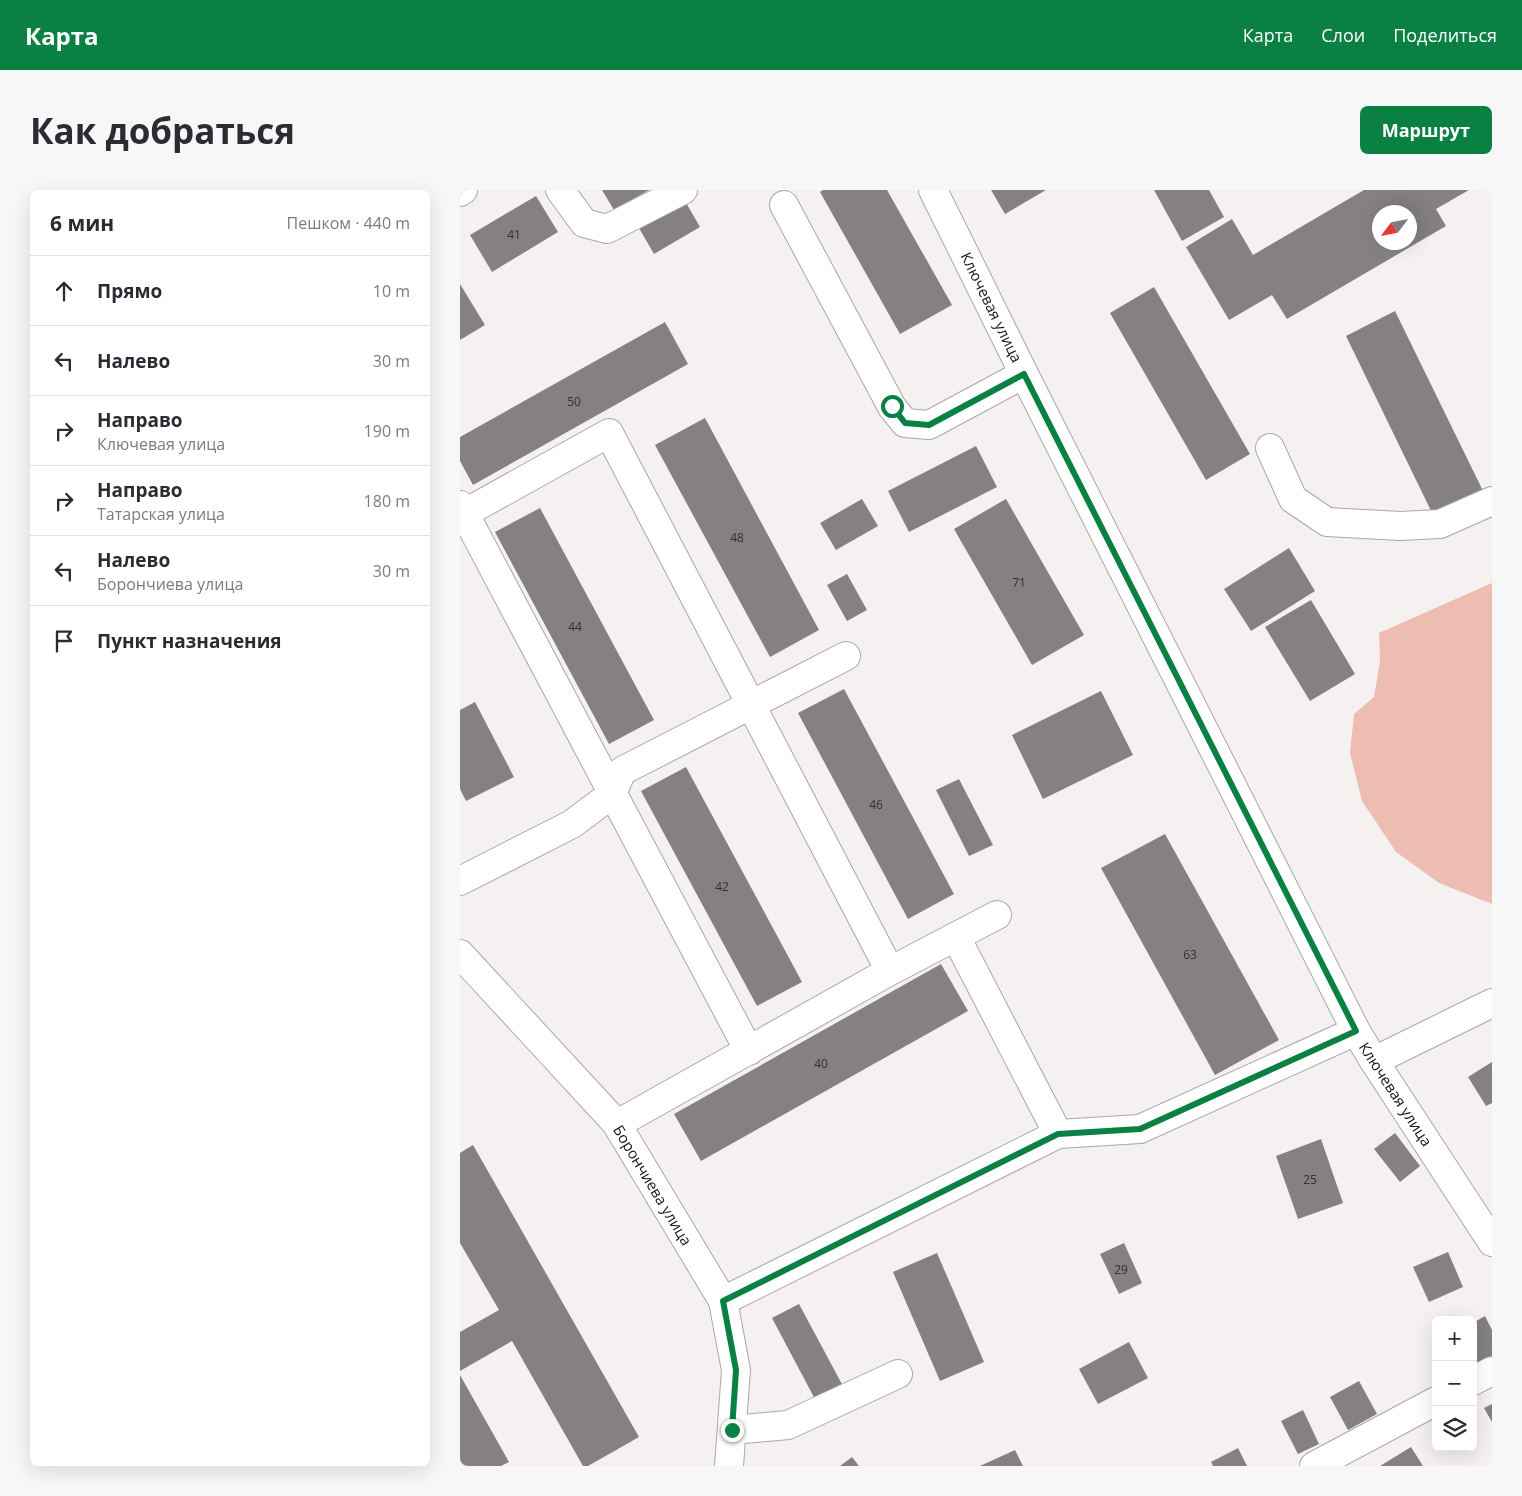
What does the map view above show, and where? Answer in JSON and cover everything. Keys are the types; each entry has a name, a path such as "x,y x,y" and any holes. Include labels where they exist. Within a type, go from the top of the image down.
{"street":[{"path":"560,190 584,223 607,229 683,190"},
{"name":"Ключевая улица","path":"933,190 1356,1031 1492,1242"},
{"path":"784,205 892,406 905,423 929,425 1024,374"},
{"path":"749,1051 462,509 609,433 890,971"},
{"path":"1270,448 1293,499 1326,522 1400,526 1440,524 1492,501"},
{"path":"460,882 572,824 612,794 622,771 846,656"},
{"path":"616,1123 749,1051 890,971 997,915"},
{"path":"956,937 1058,1134"},
{"name":"Борончиева улица","path":"460,954 616,1123 723,1301 736,1370 729,1466"},
{"path":"1374,1061 1492,1003"},
{"path":"723,1301 1058,1134 1140,1129 1356,1031"},
{"path":"1477,1379 1492,1371"},
{"path":"732,1430 788,1425 898,1374"},
{"path":"1314,1466 1432,1403"}],"shaded area":[{"path":"1492,583 1492,904 1439,883 1396,852 1362,801 1350,753 1354,714 1374,697 1380,661 1379,633"}],"building":[{"path":"602,190 649,190 614,210"},
{"path":"823,190 887,190 952,305 900,334 820,192"},
{"path":"991,190 1046,190 1005,214"},
{"path":"1154,190 1209,190 1224,217 1182,241"},
{"path":"1364,190 1469,190 1436,209 1446,226 1417,243 1417,205 1372,205 1372,250 1405,250 1287,319 1272,295 1229,320 1186,247 1232,219 1253,255"},
{"path":"536,196 558,232 492,272 470,235"},
{"path":"685,201 700,227 654,254 639,228"},
{"path":"460,284 485,325 460,340"},
{"path":"1154,287 1250,454 1206,480 1110,313"},
{"path":"1395,311 1485,495 1435,519 1346,336"},
{"path":"665,322 688,364 473,485 460,461 460,437"},
{"path":"705,418 819,630 770,657 655,445"},
{"path":"976,446 997,487 909,532 888,491"},
{"path":"862,499 878,526 836,550 820,523"},
{"path":"1006,499 1084,635 1032,665 954,529"},
{"path":"540,508 654,720 609,744 495,532"},
{"path":"1289,548 1315,591 1251,631 1224,589"},
{"path":"847,574 867,610 847,621 827,585"},
{"path":"1311,600 1355,674 1310,701 1265,627"},
{"path":"844,689 954,894 908,919 798,713"},
{"path":"1101,691 1133,755 1043,799 1012,735"},
{"path":"475,702 514,777 466,801 460,789 460,710"},
{"path":"686,767 802,982 757,1006 641,791"},
{"path":"959,779 993,845 969,856 936,790"},
{"path":"1165,834 1279,1040 1215,1075 1101,868"},
{"path":"941,964 968,1011 701,1161 674,1114"},
{"path":"1492,1062 1492,1103 1486,1106 1468,1077"},
{"path":"1395,1133 1420,1166 1400,1182 1374,1149"},
{"path":"1321,1139 1343,1203 1298,1219 1276,1156"},
{"path":"473,1145 639,1437 588,1466 583,1466 512,1341 460,1371 460,1332 499,1310 460,1243 460,1153"},
{"path":"1124,1243 1142,1283 1119,1294 1100,1254"},
{"path":"1448,1252 1463,1287 1429,1302 1413,1267"},
{"path":"937,1253 984,1362 940,1381 893,1272"},
{"path":"799,1304 844,1388 817,1403 772,1318"},
{"path":"1485,1316 1492,1330 1492,1357 1477,1365 1477,1361 1477,1321"},
{"path":"1129,1342 1148,1378 1098,1404 1079,1369"},
{"path":"460,1375 509,1462 501,1466 460,1466"},
{"path":"1359,1381 1377,1414 1348,1430 1330,1397"},
{"path":"1492,1404 1492,1422 1484,1408"},
{"path":"1303,1410 1319,1444 1298,1454 1281,1421"},
{"path":"1411,1447 1423,1466 1380,1466"},
{"path":"1238,1448 1247,1466 1213,1466 1211,1462"},
{"path":"1015,1450 1023,1466 980,1466"},
{"path":"852,1457 859,1466 840,1466"}],"route":[{"path":"732,1430 736,1370 723,1301 1058,1134 1140,1129 1356,1031 1024,374 929,425 905,423 892,406"}]}
